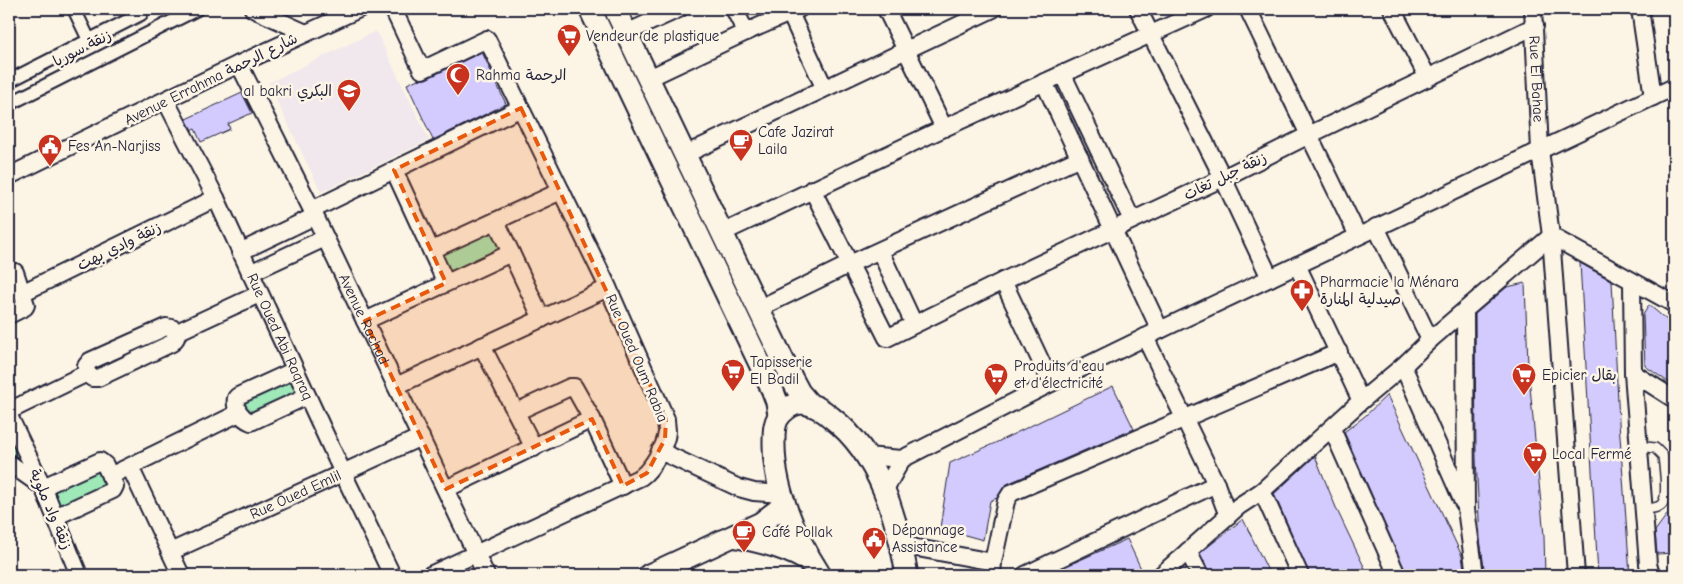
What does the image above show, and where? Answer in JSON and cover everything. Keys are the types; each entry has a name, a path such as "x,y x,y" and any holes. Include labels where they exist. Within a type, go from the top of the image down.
{"street":[{"path":"74,9 89,40"},
{"name":"زنقة سوريا","path":"9,81 141,14 138,9"},
{"name":"زنقة سوريا","path":"9,104 197,9"},
{"path":"253,9 306,33"},
{"name":"Avenue Errahma شارع الرحمة","path":"9,176 239,64 359,9"},
{"name":"Rue Oued Oum Rabia","path":"393,9 422,70 487,39 608,288 666,419 667,431 660,451 647,473 623,486 430,575"},
{"path":"590,9 772,389 779,415 774,431 774,447 783,497 796,529 817,570"},
{"path":"615,9 792,379 810,405"},
{"path":"626,33 679,9"},
{"path":"734,9 746,32"},
{"path":"886,9 944,128"},
{"path":"684,155 905,50 974,13 993,9"},
{"path":"1138,9 1223,178 1270,278"},
{"path":"722,233 1062,73 1206,9"},
{"path":"1248,9 1358,236"},
{"path":"1392,9 1428,78"},
{"name":"Rue El Bahae","path":"1533,9 1540,150 1552,236 1576,575"},
{"path":"1640,9 1653,97"},
{"path":"648,78 794,11 824,87"},
{"name":"زنقة جبل تغات","path":"850,264 887,338 1003,281 1223,178 1535,26"},
{"name":"Avenue Rachad","path":"239,64 314,213 486,575"},
{"path":"1062,73 1132,220"},
{"path":"1044,82 1160,330"},
{"path":"866,456 902,459 1160,330 1674,87"},
{"name":"Rue Oued Abi Raqraq","path":"166,101 216,198 259,294 392,575"},
{"path":"240,252 394,170 521,108"},
{"path":"758,309 850,264 1080,158"},
{"path":"394,170 446,283"},
{"path":"812,189 850,264"},
{"path":"432,250 561,191"},
{"name":"زنقة وادي بهت","path":"22,293 216,198"},
{"path":"496,221 542,318"},
{"path":"1376,227 1430,340"},
{"path":"1162,575 1239,506 1262,491 1430,340 1552,236 1674,304"},
{"path":"250,274 326,238"},
{"path":"880,251 914,324"},
{"path":"366,321 511,253"},
{"path":"1297,265 1361,401"},
{"path":"9,274 15,272 26,306 9,315"},
{"path":"1003,281 1051,383"},
{"path":"1632,282 1633,373 1643,509 1648,564 1651,575"},
{"path":"396,386 608,288"},
{"path":"9,411 87,374 86,366 90,361 166,327 172,328 175,333 259,294"},
{"path":"1464,311 1466,509 1475,575"},
{"path":"1145,338 1216,484 1228,516"},
{"path":"482,346 534,448"},
{"path":"902,545 993,569 1006,501 1011,493 1185,420 1339,352"},
{"path":"1403,366 1466,509"},
{"path":"295,370 238,396 235,401 240,413 250,422 307,396"},
{"path":"1633,373 1674,398"},
{"path":"516,412 572,386 592,420 623,486"},
{"path":"779,415 793,405 801,403 810,405 822,410 847,432 866,456 884,491 902,545 907,575"},
{"path":"110,476 240,413"},
{"name":"زنقة واد ملوية","path":"9,416 43,487 79,575"},
{"path":"446,489 592,420"},
{"path":"1332,429 1397,575"},
{"name":"Rue Oued Emlil","path":"170,552 420,437"},
{"path":"660,451 739,488 783,497"},
{"path":"884,491 902,459"},
{"path":"9,463 43,487 100,461 103,462 115,486 113,490 55,517"},
{"path":"130,467 181,575"},
{"path":"1025,575 1216,484"},
{"path":"1262,491 1300,575"},
{"path":"649,575 761,523 778,510 783,497"},
{"path":"733,536 777,547 803,557 817,570"},
{"path":"1188,551 1200,575"}],"lane":[{"path":"1638,446 1655,448 1663,456 1666,497 1662,504 1656,508 1643,509"}],"highlighted area":[{"path":"521,108 666,419 665,439 647,473 623,486 592,419 446,489 365,321 446,283 394,170"}],"shaded area":[{"name":"al bakri البكري","path":"376,31 429,140 321,192 268,83"}],"green space":[{"path":"496,221 511,253 446,283 432,250"},
{"path":"9,277 23,306 9,312"},
{"path":"295,370 307,396 251,422 235,401"},
{"path":"9,423 43,486 105,465 115,486 55,517 43,487 9,463"}],"building":[{"name":"Rahma الرحمة","path":"482,52 506,104 433,140 407,84 418,79 426,79"},
{"path":"242,93 252,113 228,124 230,129 201,142 195,129 192,130 186,119"},
{"path":"1580,263 1612,281 1619,422 1630,575 1598,575"},
{"path":"1525,283 1528,365 1544,536 1545,575 1485,575 1480,539 1476,458 1475,314 1507,287"},
{"path":"1649,305 1674,326 1674,386 1645,366 1643,315"},
{"path":"1113,386 1134,429 1007,484 997,498 990,501 983,540 940,528 950,463"},
{"path":"1387,395 1462,556 1465,575 1407,575 1344,432 1365,416"},
{"path":"1315,456 1337,510 1368,575 1310,575 1274,494"},
{"path":"1674,505 1674,553 1657,554 1655,531"},
{"path":"1243,519 1270,575 1210,575 1200,553"},
{"path":"1127,539 1144,575 1048,575 1062,568"}],"place":[{"name":"Vendeur de plastique","path":"569,57"},
{"name":"Rahma الرحمة","path":"458,96"},
{"name":"al bakri البكري","path":"349,112"},
{"name":"Cafe Jazirat Laila","path":"741,162"},
{"name":"Fes An-Narjiss","path":"50,167"},
{"name":"Pharmacie la Ménara صيدلية المنارة","path":"1302,312"},
{"name":"Tapisserie El Badil","path":"733,392"},
{"name":"Produits d'eau et d'électricité","path":"996,396"},
{"name":"Epicier بقال","path":"1524,396"},
{"name":"Local Fermé","path":"1535,475"},
{"name":"Café Pollak","path":"744,553"},
{"name":"Dépannage Assistance","path":"874,560"}]}
